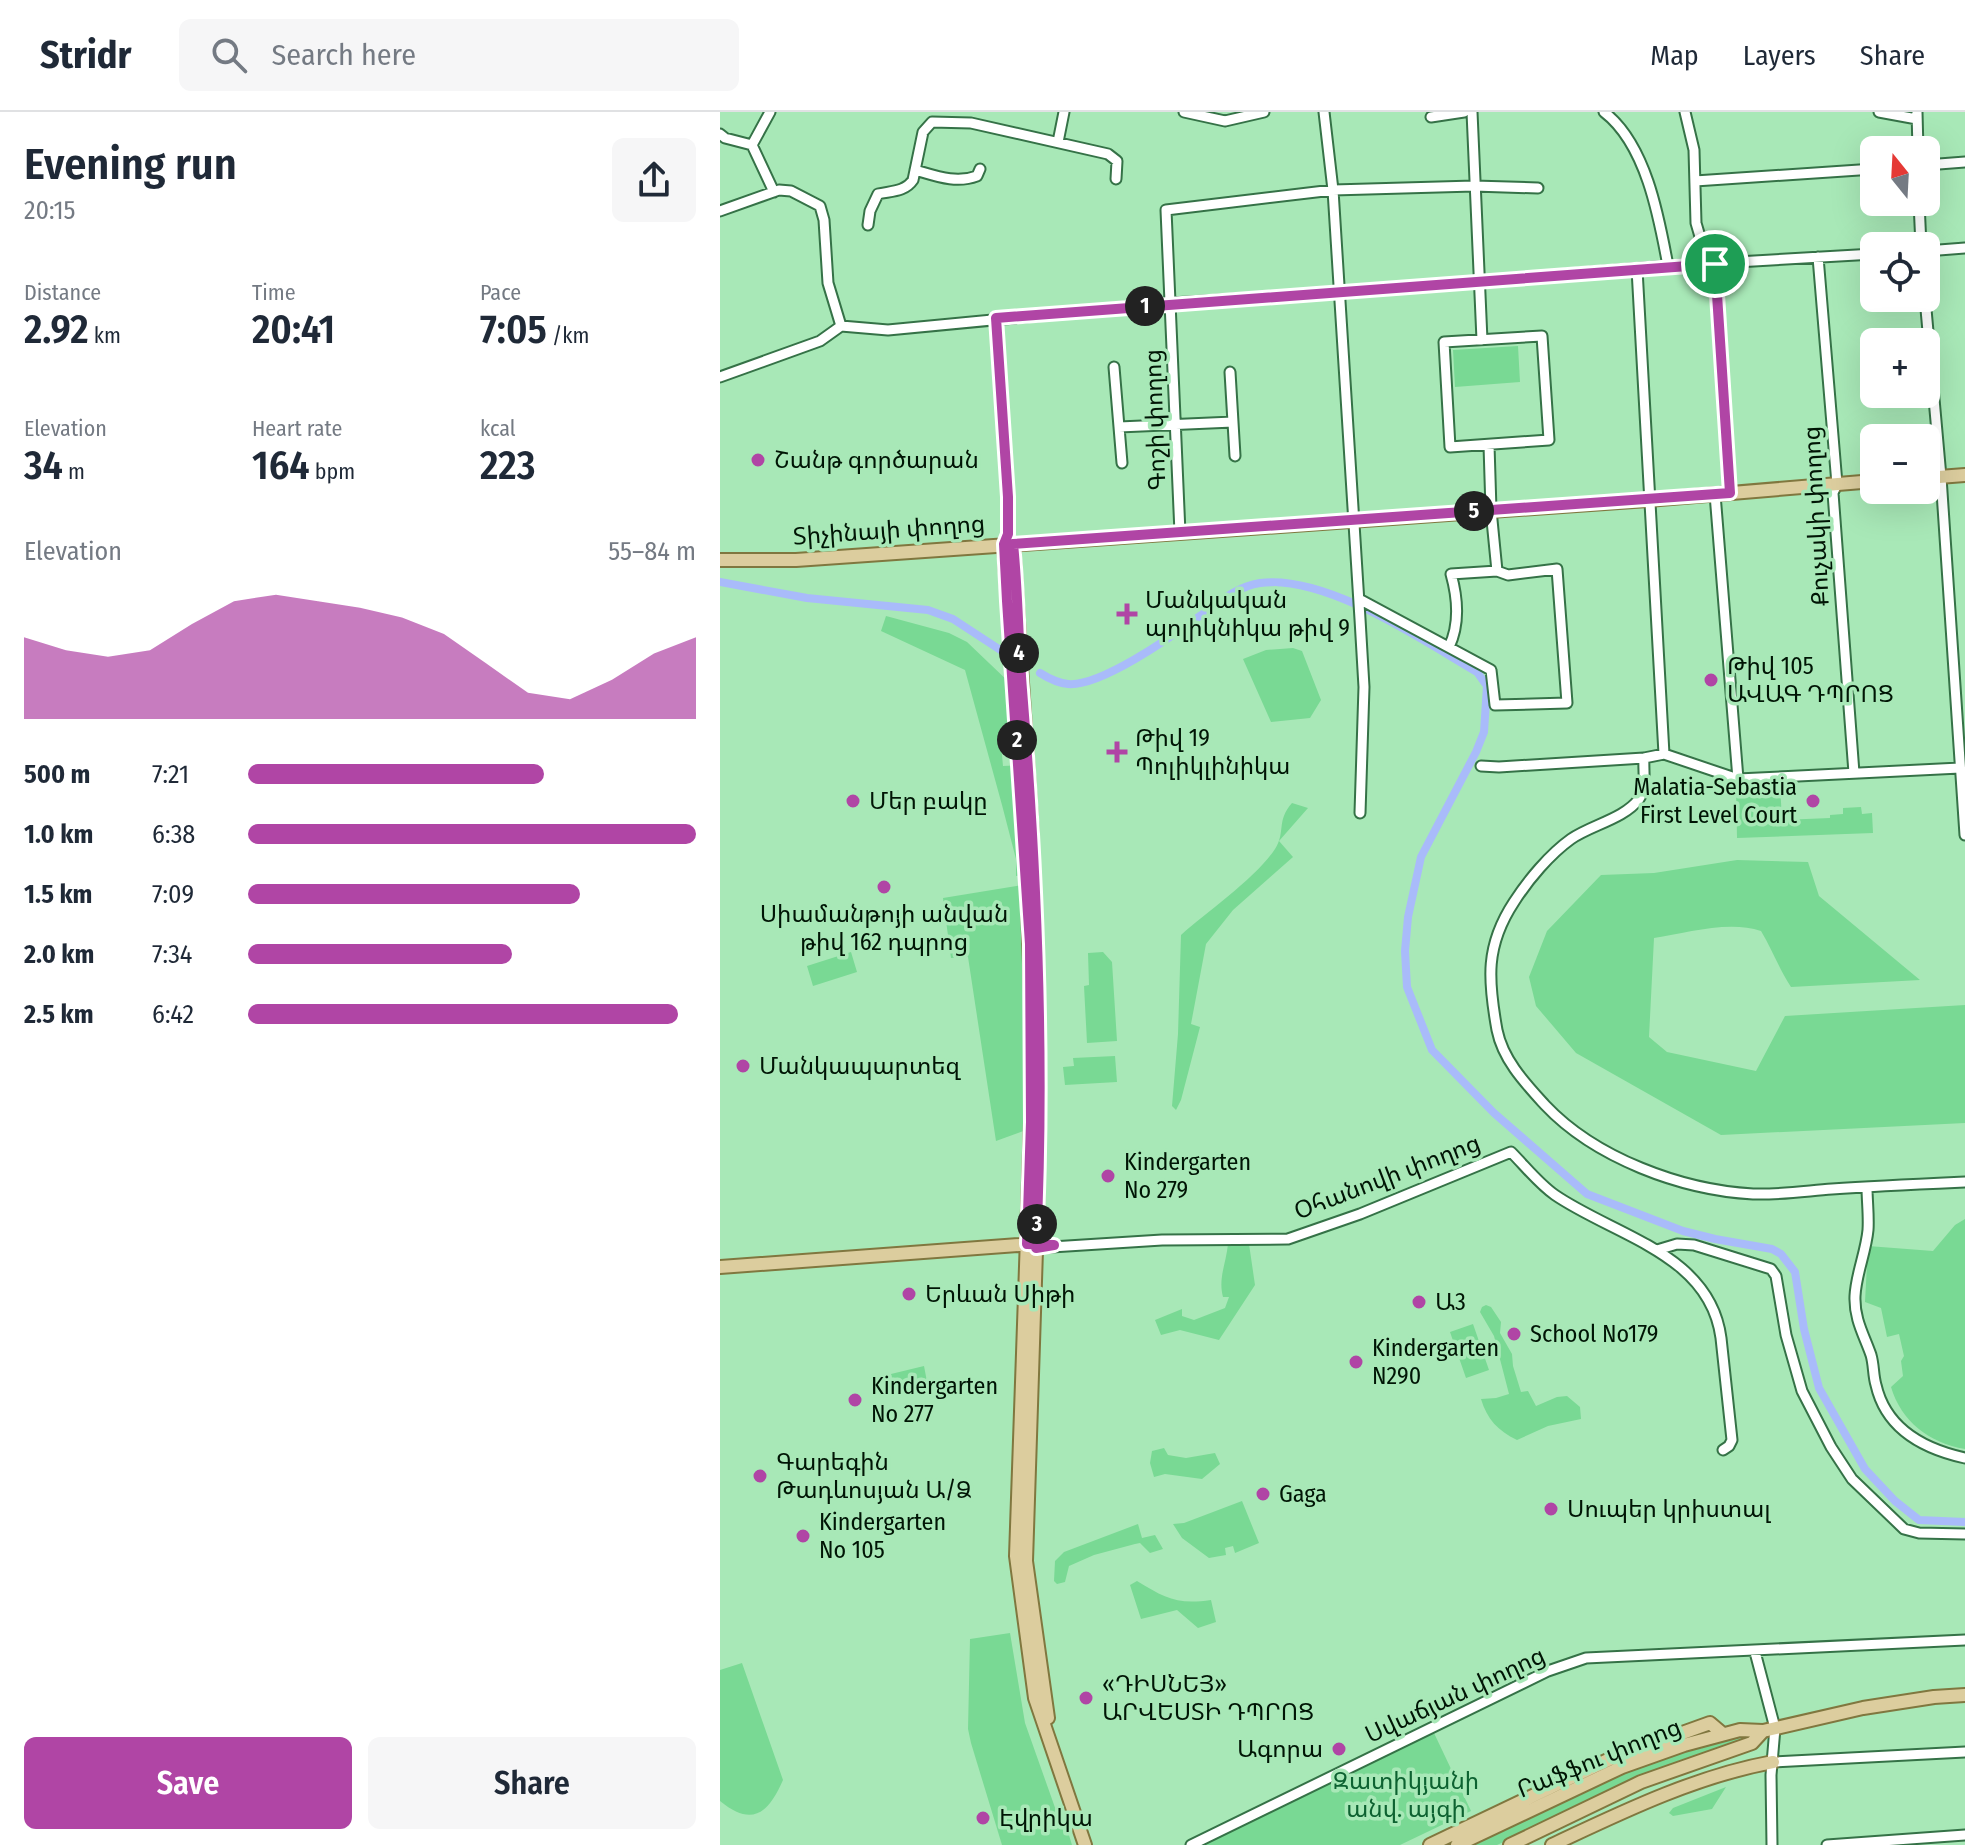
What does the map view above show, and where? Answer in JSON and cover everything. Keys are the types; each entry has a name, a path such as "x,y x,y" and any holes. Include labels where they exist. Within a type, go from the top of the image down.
{"main road":[{"path":"1941,477 1965,475"},
{"name":"Տիչինայի փողոց","path":"720,560 796,560 1008,540 1180,533 1860,482"},
{"path":"1008,540 1031,877 1035,1053 1026,1561 1047,1715 1093,1845"},
{"path":"1032,1246 1016,1556 1039,1717 1085,1845"},
{"name":"Օհանովի փողոց","path":"720,1269 1032,1246"},
{"name":"Րաֆֆու փողոց","path":"1457,1845 1622,1767 1723,1734 1747,1729 1769,1730 1863,1708 1965,1695"},
{"path":"1430,1845 1635,1750 1710,1723 1723,1734"},
{"name":"Րաֆֆու փողոց","path":"1510,1845 1641,1782 1752,1743 1769,1730"},
{"path":"1552,1845 1693,1785 1739,1769 1773,1762"}],"street":[{"path":"752,145 770,112"},
{"path":"1058,142 1064,112"},
{"path":"1184,112 1225,121 1264,112"},
{"path":"1324,112 1333,190 1364,687 1360,813"},
{"path":"1431,117 1464,112"},
{"path":"1472,112 1482,340"},
{"path":"1604,112 1630,142 1657,207 1668,266"},
{"path":"1685,112 1694,150 1696,223 1701,240 1696,264"},
{"path":"1879,112 1917,116 1918,136"},
{"path":"868,225 878,194 909,186 923,132 932,122 971,123 1111,155 1117,161 1116,179"},
{"path":"720,134 752,145"},
{"path":"752,145 774,192"},
{"path":"1940,164 1965,162"},
{"path":"915,170 948,179 969,179 977,176 980,169"},
{"path":"1695,181 1860,170"},
{"path":"1333,190 1474,186 1538,188"},
{"name":"Գոշի փողոց","path":"1180,533 1166,210 1333,190"},
{"path":"720,211 774,192 791,191 820,206 824,220 828,283 841,326"},
{"path":"1940,250 1965,248"},
{"path":"720,377 820,341 841,326 888,330 1171,303 1860,255"},
{"name":"Քուչակի փողոց","path":"1818,257 1837,484 1833,493 1854,773"},
{"path":"1715,264 1730,493"},
{"path":"1637,269 1664,754"},
{"path":"1926,312 1941,477 1965,835"},
{"path":"996,318 1008,540"},
{"path":"1542,336 1550,437 1547,441 1452,448 1448,445 1444,342 1482,340 1542,336"},
{"path":"1114,367 1122,463"},
{"path":"1230,372 1235,456"},
{"path":"1119,427 1233,422"},
{"path":"1489,445 1497,571"},
{"path":"1715,494 1738,779"},
{"path":"1359,599 1491,670 1495,705 1567,703 1557,569 1508,575 1497,571 1451,574 1457,609 1456,633 1449,647"},
{"path":"1481,766 1644,758 1664,754 1738,779 1960,768"},
{"path":"1644,758 1644,787 1640,798 1631,807 1569,840 1516,898 1494,941 1490,982 1498,1036 1505,1054 1523,1081 1563,1123 1606,1154 1691,1183 1756,1194 1965,1182"},
{"name":"Օհանովի փողոց","path":"1032,1246 1215,1238 1288,1239 1334,1224 1511,1152 1552,1193 1684,1268 1710,1303 1719,1325 1732,1440 1723,1450"},
{"path":"1867,1187 1868,1230 1855,1297 1861,1335 1872,1359 1883,1405 1904,1434 1928,1447 1965,1458"},
{"path":"1657,1250 1677,1244 1694,1245 1771,1269 1776,1276 1786,1335 1802,1391 1831,1447 1852,1479 1904,1529 1919,1533 1965,1534"},
{"name":"Սվաճյան փողոց","path":"1191,1845 1548,1671 1586,1658 1965,1640"},
{"path":"1755,1652 1773,1762 1772,1845"},
{"path":"1773,1762 1965,1752"},
{"path":"1827,1845 1965,1835"}],"green space":[{"path":"1518,346 1520,382 1455,387 1453,350"},
{"path":"886,616 949,633 967,642 1011,684 1019,742 1001,744 1003,766 1021,765 1028,874 1016,876 1016,859 965,670 881,631"},
{"path":"1293,648 1302,651 1321,700 1310,718 1271,722 1243,659 1266,650"},
{"path":"1780,784 1782,820 1830,818 1830,815 1843,814 1843,808 1861,807 1862,814 1872,813 1873,833 1737,838 1736,785"},
{"path":"1292,803 1308,808 1279,841 1293,857 1233,910 1206,944 1191,1024 1200,1027 1176,1110 1172,1106 1181,935 1267,860 1278,843 1284,815"},
{"path":"1737,860 1808,862 1819,896 1920,980 1791,987 1761,931 1722,927 1654,938 1649,1037 1667,1052 1756,1071 1785,1016 1965,1005 1965,1123 1721,1135 1576,1053 1536,1006 1529,977 1547,931 1601,875 1654,873"},
{"path":"1028,884 1026,1130 996,1141 968,957 951,958 943,898"},
{"path":"851,952 857,972 813,986 807,966"},
{"path":"1103,952 1112,962 1117,1041 1087,1043 1084,986 1089,985 1088,953"},
{"path":"1115,1056 1117,1082 1065,1085 1063,1067 1074,1066 1073,1058"},
{"path":"1965,1219 1965,1449 1928,1436 1902,1410 1891,1387 1903,1376 1901,1361 1904,1356 1899,1334 1887,1337 1881,1308 1865,1302 1868,1246 1933,1251 1955,1225"},
{"path":"1228,1244 1249,1244 1255,1285 1219,1340 1180,1330 1161,1335 1155,1320 1182,1309 1182,1316 1194,1320 1225,1308 1229,1297 1223,1297 1221,1284"},
{"path":"1486,1305 1491,1307 1501,1322 1500,1333 1512,1354 1521,1392 1528,1391 1536,1406 1567,1396 1580,1407 1581,1419 1548,1426 1517,1440 1494,1424 1481,1399 1509,1394 1494,1336 1480,1312"},
{"path":"1473,1324 1489,1370 1466,1378 1450,1332"},
{"path":"924,1366 928,1387 895,1394 891,1374"},
{"path":"1164,1448 1168,1455 1186,1458 1215,1453 1220,1464 1202,1479 1165,1474 1154,1477 1150,1463 1152,1451"},
{"path":"1242,1501 1259,1543 1235,1553 1233,1546 1225,1548 1226,1555 1209,1558 1182,1538 1173,1524 1184,1523"},
{"path":"1138,1524 1142,1538 1155,1535 1163,1549 1150,1553 1140,1543 1094,1555 1069,1566 1065,1582 1057,1584 1054,1581 1055,1561 1064,1552"},
{"path":"1137,1581 1172,1599 1189,1602 1211,1600 1216,1622 1198,1628 1177,1610 1141,1619 1130,1585"},
{"path":"1010,1633 1025,1723 1064,1833 1068,1832 1072,1845 1002,1845 971,1743 968,1729 970,1639"},
{"path":"742,1663 783,1780 765,1808 750,1815 731,1809 720,1801 720,1670"},
{"name":"Զատիկյանի անվ. այգի","path":"1434,1733 1471,1811 1400,1845 1199,1845"},
{"path":"1740,1735 1741,1739 1646,1775 1497,1845 1468,1845 1635,1768"},
{"path":"1726,1787 1712,1809 1673,1816 1669,1813 1673,1808"}],"waterway":[{"path":"720,582 807,598 928,610 953,619 1005,653"},
{"path":"1040,673 1068,684 1098,678 1153,648 1234,592 1260,583 1286,583 1343,599 1402,627 1477,672 1487,686 1484,732 1421,857 1408,917 1405,951 1407,987 1432,1050 1494,1113 1587,1194 1683,1231 1772,1249 1781,1254 1795,1272 1804,1329 1819,1388 1865,1469 1895,1501 1919,1520 1965,1522"}],"place":[{"name":"Շանթ գործարան","path":"758,460"},
{"name":"Մանկական պոլիկնիկա թիվ 9","path":"1127,614"},
{"name":"Թիվ 105 ԱՎԱԳ ԴՊՐՈՑ","path":"1711,680"},
{"name":"Թիվ 19 Պոլիկլինիկա","path":"1117,752"},
{"name":"Մեր բակը","path":"853,801"},
{"name":"Malatia-Sebastia First Level Court","path":"1813,801"},
{"name":"Սիամանթոյի անվան թիվ 162 դպրոց","path":"884,887"},
{"name":"Մանկապարտեզ","path":"743,1066"},
{"name":"Kindergarten No 279","path":"1108,1176"},
{"name":"Երևան Սիթի","path":"909,1294"},
{"name":"Ա3","path":"1419,1302"},
{"name":"School No179","path":"1514,1334"},
{"name":"Kindergarten N290","path":"1356,1362"},
{"name":"Kindergarten No 277","path":"855,1400"},
{"name":"Գարեգին Թադևոսյան Ա/Ձ","path":"760,1476"},
{"name":"Gaga","path":"1263,1494"},
{"name":"Սուպեր կրիստալ","path":"1551,1509"},
{"name":"Kindergarten No 105","path":"803,1536"},
{"name":"«ԴԻՍՆԵՅ» ԱՐՎԵՍՏԻ ԴՊՐՈՑ","path":"1086,1698"},
{"name":"Ագորա","path":"1339,1749"},
{"name":"Էվրիկա","path":"983,1818"}],"route":[{"path":"1715,264 996,318 1008,497 1008,534 1004,544 1007,601 1030,944 1031,1122 1027,1244 1036,1244 1054,1245 1036,1248 1036,1244 1040,1122 1038,940 1013,544 1730,493 1715,264"}]}
